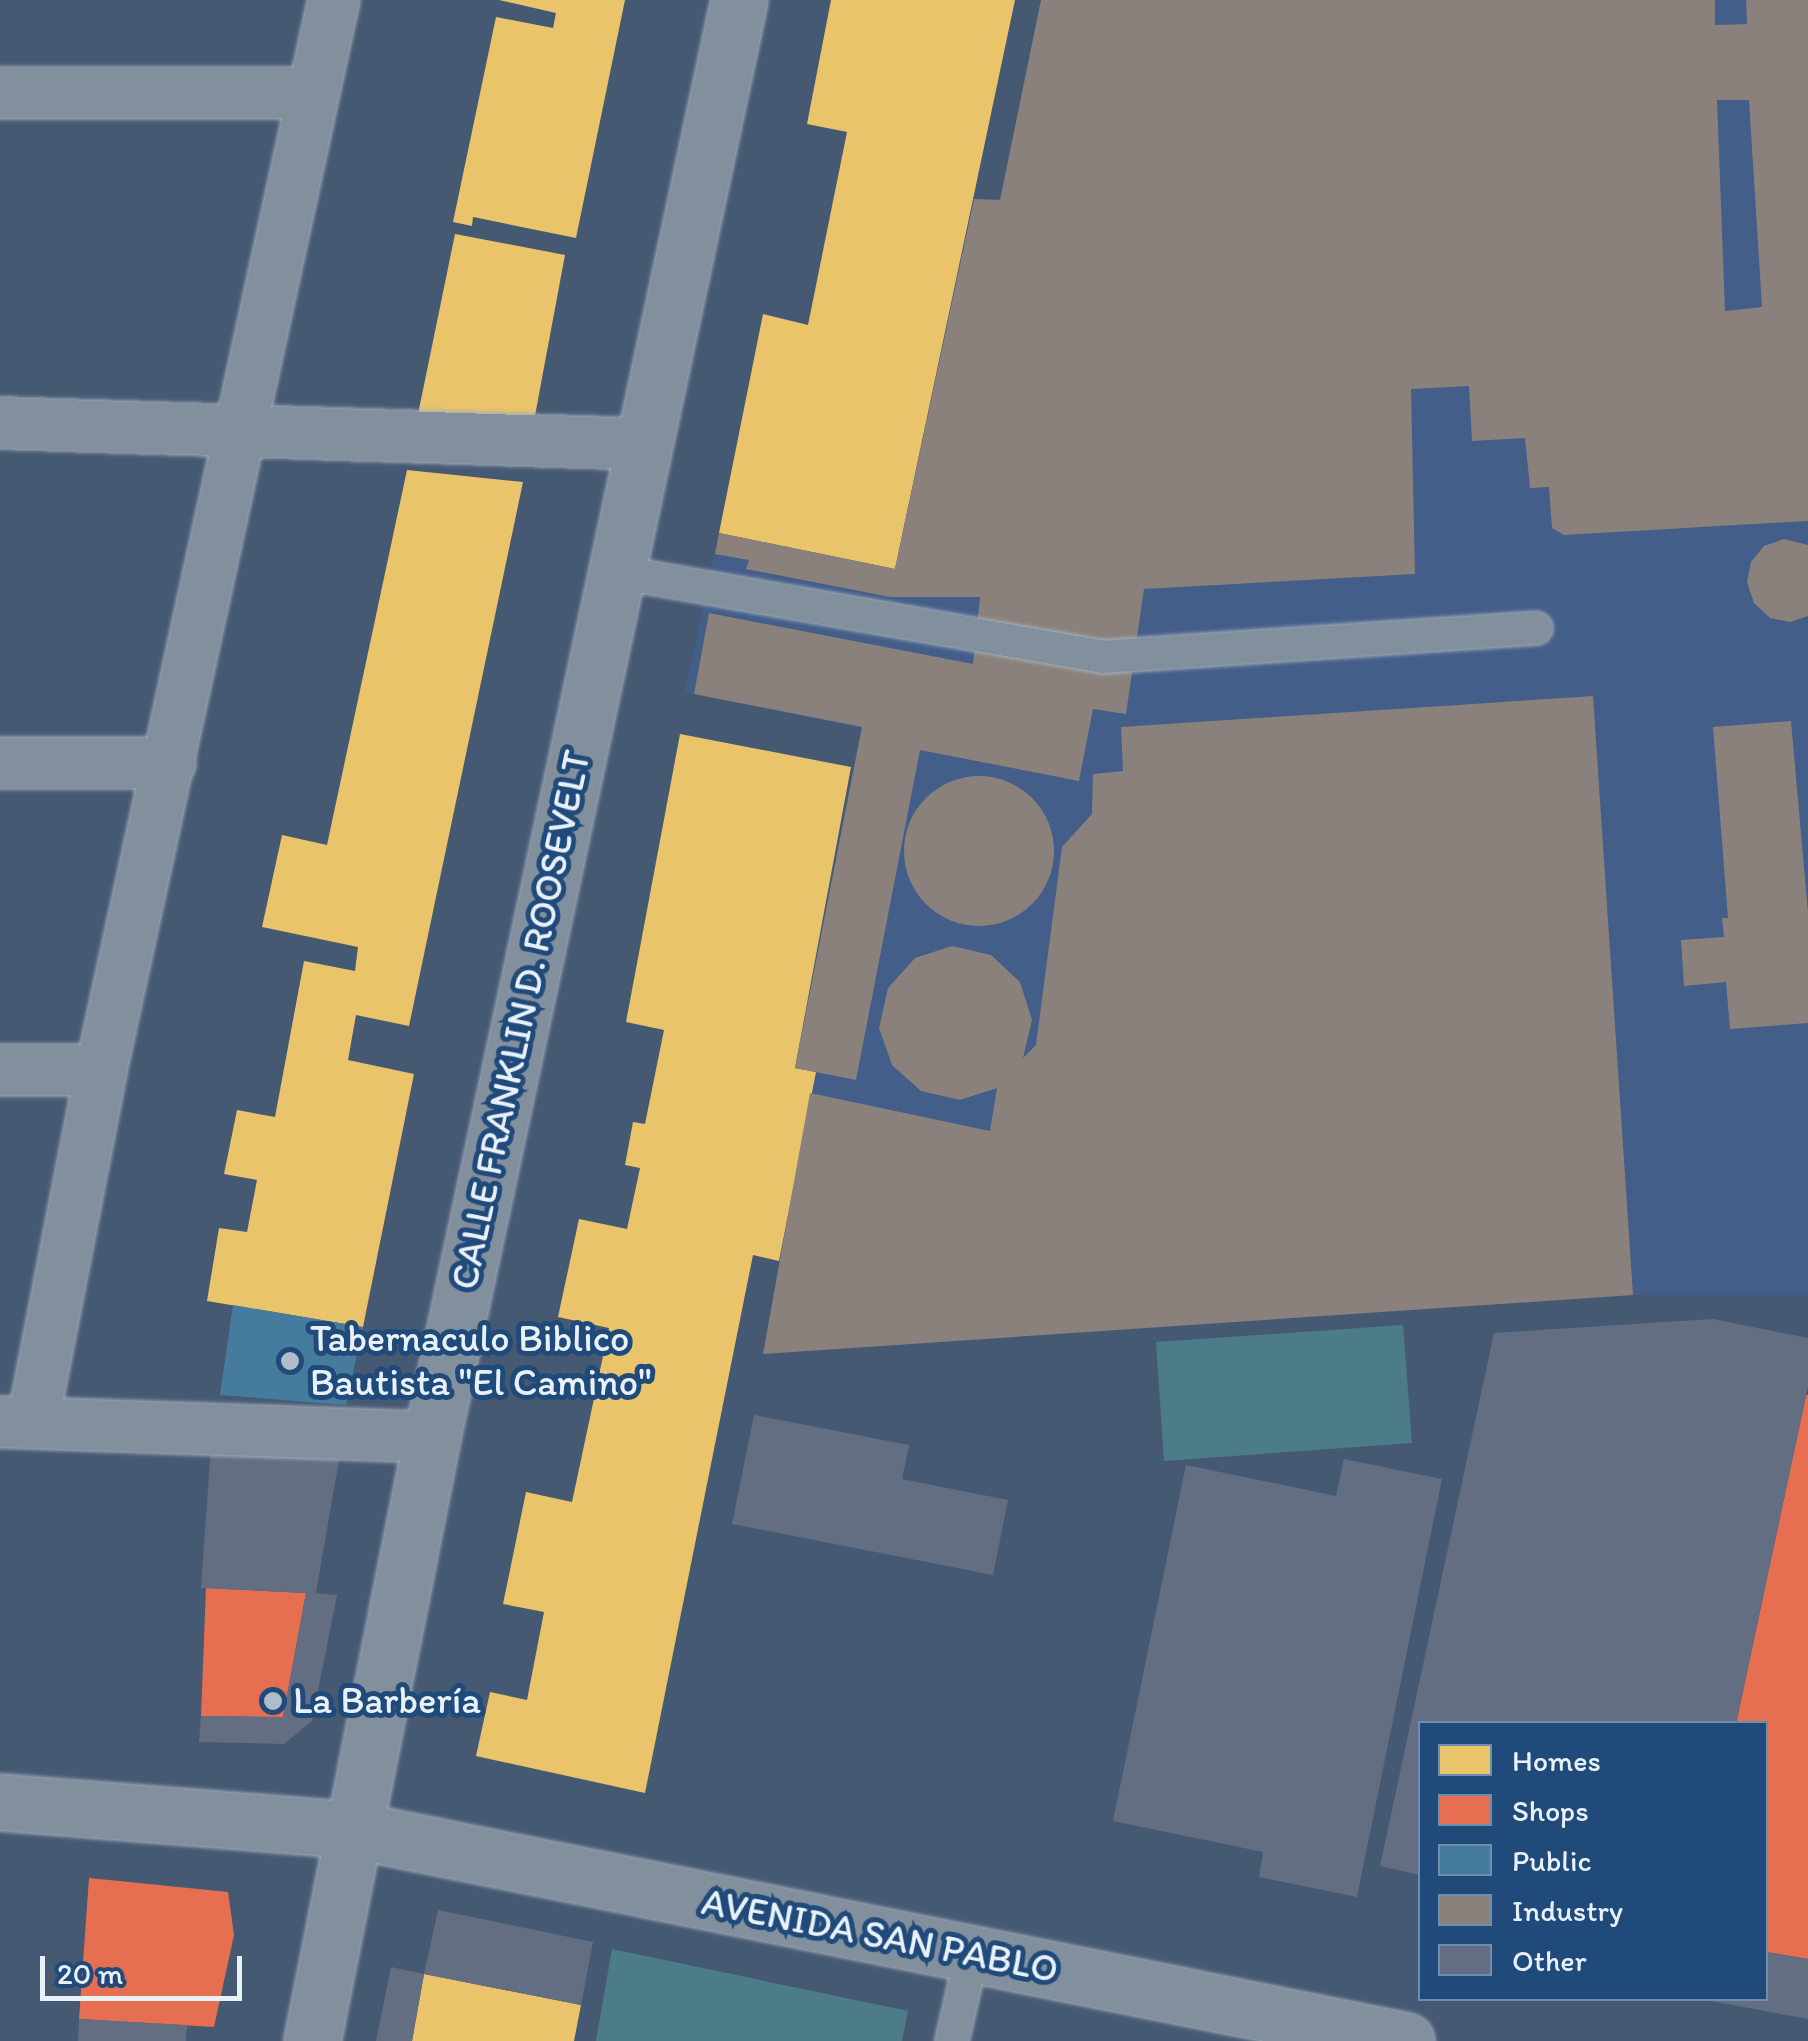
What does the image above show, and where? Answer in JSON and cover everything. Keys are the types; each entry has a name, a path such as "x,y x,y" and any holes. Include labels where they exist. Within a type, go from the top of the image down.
{"main road":[{"name":"CALLE FRANKLIN D. ROOSEVELT","path":"312,2041 432,1437 739,0"},
{"name":"AVENIDA SAN PABLO","path":"0,1802 354,1830 1406,2041"}],"street":[{"path":"334,0 170,763 16,1422 432,1437"},
{"path":"0,93 313,93"},
{"path":"0,423 643,444"},
{"path":"0,763 170,763"},
{"path":"0,1070 101,1070"}],"lane":[{"path":"617,572 1102,658 1536,628"},
{"path":"952,2041 972,1954"}],"shaded area":[{"path":"1041,0 1808,0 1808,1295 1633,1295 763,1354 810,1093 795,1068 861,728 685,692 719,533 895,569 974,199 1000,199"}],"green space":[{"path":"1403,1325 1412,1443 1164,1461 1156,1342"},
{"path":"612,1949 908,2011 902,2041 596,2041"}],"building: Homes":[{"path":"499,0 625,0 576,238 473,217 472,226 453,222 496,17 553,28 556,13"},
{"path":"831,0 1015,0 895,569 719,533 763,314 808,325 847,132 807,124"},
{"path":"455,234 565,255 534,421 417,419"},
{"path":"407,470 523,482 409,1026 356,1015 348,1060 414,1074 363,1327 207,1301 219,1228 247,1232 257,1180 224,1174 237,1110 275,1117 304,961 355,971 358,947 262,927 282,835 327,845"},
{"path":"680,734 851,767 795,1068 816,1072 779,1261 753,1255 645,1793 476,1756 490,1692 527,1700 544,1612 503,1604 526,1492 572,1502 609,1328 558,1317 579,1219 627,1229 640,1168 625,1165 633,1122 645,1124 664,1030 626,1022"},
{"path":"424,1974 581,2005 574,2041 412,2041"}],"building: Shops":[{"path":"1808,1395 1808,1959 1768,1952 1768,1721 1737,1721"},
{"path":"206,1588 306,1593 283,1717 201,1716"},
{"path":"89,1878 228,1892 234,1935 214,2027 79,2019"}],"building: Public":[{"name":"Tabernaculo Biblico Bautista \"El Camino\"","path":"233,1305 363,1327 346,1405 220,1395"}],"building: Industry":[{"path":"1041,0 1715,0 1715,25 1747,24 1746,0 1808,0 1808,521 1564,535 1552,528 1549,487 1530,488 1525,438 1472,441 1469,386 1411,389 1415,574 1144,589 1126,714 1093,709 1079,781 920,750 856,1080 795,1068 862,727 694,694 709,613 973,664 980,597 890,597 746,569 749,560 715,554 719,533 895,569 974,199 1000,200","holes":["1717,100 1749,100 1762,307 1725,311"]},
{"path":"1784,539 1808,545 1808,616 1790,622 1770,618 1754,603 1747,582 1751,562 1764,546"},
{"path":"1593,696 1633,1295 763,1354 810,1093 990,1131 997,1088 960,1100 921,1091 892,1065 879,1028 888,988 915,958 952,946 991,955 1020,982 1032,1020 1023,1058 1036,1045 1062,847 1092,814 1093,774 1123,771 1121,727"},
{"path":"1791,721 1808,912 1808,1023 1730,1029 1726,982 1684,986 1681,940 1724,937 1722,918 1728,918 1713,727"},
{"path":"979,776 1008,782 1032,798 1048,822 1054,851 1048,880 1032,904 1008,920 979,926 950,920 926,904 910,880 904,851 910,822 926,798 950,782"}],"building: Other":[{"path":"1713,1319 1808,1338 1808,1387 1737,1721 1418,1721 1418,1875 1380,1866 1494,1333"},
{"path":"754,1415 909,1445 902,1479 1008,1500 993,1575 732,1524"},
{"path":"211,1446 340,1454 316,1593 337,1595 312,1721 284,1744 199,1742 201,1716 283,1717 306,1593 201,1588"},
{"path":"1344,1459 1442,1479 1357,1897 1259,1877 1263,1852 1113,1821 1186,1465 1336,1496"},
{"path":"438,1910 593,1942 581,2005 424,1974"},
{"path":"1768,1952 1808,1959 1808,2019 1711,2001 1768,2001"},
{"path":"391,1967 424,1974 412,2041 376,2041"},
{"path":"79,2019 187,2025 186,2041 78,2041"}],"place":[{"name":"Tabernaculo Biblico Bautista \"El Camino\"","path":"290,1361"},
{"name":"La Barbería","path":"273,1701"}]}
